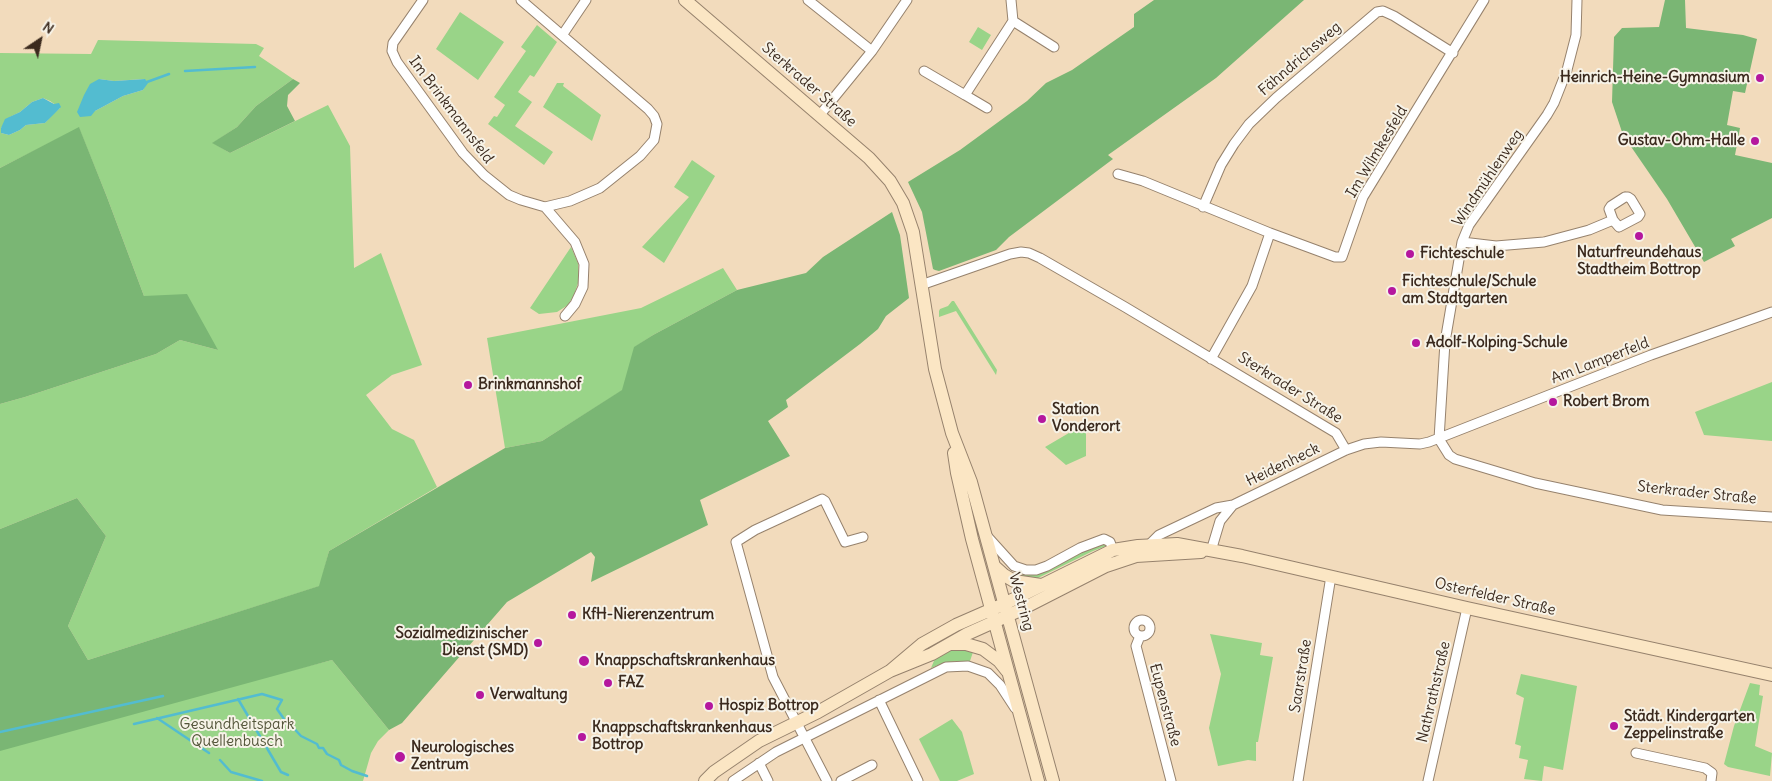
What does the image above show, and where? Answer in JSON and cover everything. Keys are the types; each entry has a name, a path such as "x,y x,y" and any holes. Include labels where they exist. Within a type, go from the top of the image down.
{"main road":[{"name":"Sterkrader Straße","path":"685,0 869,158 890,181 903,203"},
{"name":"Westring","path":"903,203 913,232 932,356 952,433 971,482 1053,781"},
{"name":"Westring","path":"952,433 957,473 992,615 1038,781"},
{"name":"Osterfelder Straße","path":"1006,610 1043,585 1113,550 1149,545 1177,544 1331,576 1772,675"},
{"name":"Osterfelder Straße","path":"890,671 928,641 956,625 1006,610 1106,566 1136,556 1211,551"},
{"path":"994,566 1014,581 1043,585"},
{"name":"Osterfelder Straße","path":"705,781 746,748 890,671 932,654 992,615"},
{"path":"949,644 966,644 983,649 998,661 1008,673"}],"street":[{"name":"Im Brinkmannsfeld","path":"423,0 393,43 392,52 397,62 463,153 484,176 509,196 545,207 570,201 600,188 640,156 654,140 657,124 654,116 648,109 521,0"},
{"path":"562,34 586,0"},
{"path":"808,0 872,51"},
{"path":"819,116 872,51 907,0"},
{"path":"965,95 1013,21 1010,0"},
{"name":"Im Wilmkesfeld","path":"1118,174 1143,181 1270,233 1335,257 1342,256 1363,197 1484,0"},
{"name":"Windmühlenweg","path":"1439,439 1445,342 1462,242 1469,224 1548,115 1554,103 1567,70 1576,35 1578,0"},
{"name":"Fähndrichsweg","path":"1203,206 1221,165 1249,124 1276,98 1377,12 1383,11 1394,16 1453,53"},
{"path":"1013,21 1054,47"},
{"path":"924,71 987,108"},
{"path":"545,207 575,242 584,264 584,287 575,304 565,316"},
{"path":"1462,242 1496,246 1544,242 1582,233 1612,220"},
{"path":"1211,359 1252,286 1270,233"},
{"name":"Sterkrader Straße","path":"921,281 1010,254 1029,253 1336,433 1346,450"},
{"name":"Am Lamperfeld","path":"1439,439 1651,355 1772,312"},
{"path":"1346,450 1372,443 1420,444 1439,439"},
{"name":"Sterkrader Straße","path":"1439,439 1449,455 1455,459 1536,484 1662,510 1772,517"},
{"name":"Heidenheck","path":"1149,545 1159,535 1216,508 1233,505 1346,450"},
{"path":"827,781 773,677 736,542 750,532 822,499 825,501 845,542 863,537"},
{"name":"Heidenheck","path":"1211,551 1220,521 1233,505"},
{"path":"985,534 1014,566 1026,570 1036,570 1080,548 1104,539 1110,542 1113,550"},
{"name":"Saarstraße","path":"1298,781 1331,576"},
{"name":"Nathrathstraße","path":"1428,781 1467,608"},
{"name":"Eupenstraße","path":"1140,636 1136,646 1171,781"},
{"path":"926,676 932,654"},
{"path":"733,781 759,763 805,737 946,667 968,666 980,669 988,674 1000,685 1018,713"},
{"path":"879,700 918,781"},
{"path":"1636,753 1705,768 1712,773 1711,781"},
{"path":"759,763 768,781"},
{"path":"841,781 872,765"}],"green space":[{"path":"1154,0 1304,0 1216,78 1108,155 1113,159 1009,237 996,250 939,271 933,269 922,212 908,182 960,150 1027,101 1046,83 1072,70 1134,27 1134,14"},
{"path":"1665,0 1685,0 1686,28 1743,35 1757,39 1745,93 1733,91 1727,125 1740,128 1735,155 1772,163 1772,218 1731,239 1735,246 1704,262 1667,199 1623,135 1612,102 1614,37 1622,28 1659,27"},
{"path":"460,12 504,42 478,80 436,49"},
{"path":"537,25 557,42 534,77 530,75 518,92 532,102 515,126 553,152 544,165 488,124 494,116 497,117 505,105 494,97 526,51 521,47"},
{"path":"978,27 991,35 982,50 969,42"},
{"path":"98,40 256,44 264,48 259,56 293,79 256,106 237,127 213,143 230,153 328,105 350,146 354,268 381,253 422,365 392,375 366,395 392,429 414,440 437,487 329,551 320,586 88,660 68,626 106,536 77,498 0,529 0,404 156,354 180,340 218,350 144,296 79,128 0,168 0,53 91,54","holes":["99,79 114,81 144,79 147,82 143,90 123,96 95,111","43,98 60,108 45,123 26,125 9,135 1,133 1,128 10,117 20,112 32,102"]},
{"path":"293,79 300,83 288,95 287,106 295,121 230,153 212,143 237,127 256,106"},
{"path":"557,83 564,83 563,86 601,115 592,141 543,107"},
{"path":"79,127 144,296 187,294 218,350 180,340 156,354 0,404 0,168"},
{"path":"692,160 715,176 664,263 642,247 689,197 674,187"},
{"path":"892,212 900,235 909,298 886,316 878,329 860,344 786,400 788,407 768,421 790,456 700,500 708,525 591,582 595,557 591,552 507,602 402,723 389,730 332,660 0,751 0,529 77,498 106,536 68,626 88,660 319,586 329,551 505,448 542,441 622,390 634,347 737,290 806,273 823,257"},
{"path":"571,247 578,263 579,280 574,295 568,305 557,312 539,314 530,308"},
{"path":"723,268 737,290 653,335 635,347 623,390 542,441 505,448 487,338 641,308"},
{"path":"954,301 997,370 996,375 956,311 939,317 940,309 948,306"},
{"path":"1772,382 1772,441 1704,435 1695,412"},
{"path":"1086,423 1086,456 1066,465 1045,447"},
{"path":"1098,542 1105,543 1106,546 1038,578 1030,580 1020,579 1024,572"},
{"path":"1210,634 1262,643 1260,655 1273,657 1258,742 1256,742 1256,761 1248,760 1218,766 1209,728 1221,674"},
{"path":"952,649 974,649 969,664 956,661 943,663 931,668 936,656"},
{"name":"Gesundheitspark Quellenbusch","path":"332,660 389,730 378,741 371,753 363,781 0,781 0,745"},
{"path":"1521,674 1577,686 1563,770 1544,766 1542,781 1524,779 1528,760 1519,758 1521,746 1515,744 1524,698 1516,694"},
{"path":"1750,683 1760,685 1759,695 1763,696 1755,746 1772,753 1770,776 1728,767 1724,764 1734,726"},
{"path":"952,719 962,732 974,774 957,781 940,781 919,739"}],"water":[{"path":"99,79 114,81 145,79 148,83 143,90 123,96 95,111 91,116 80,117 77,112 84,95 90,84"},
{"path":"43,98 54,104 59,103 61,107 45,123 26,125 9,135 1,133 5,119 20,112 32,102"}],"waterway":[{"path":"185,71 255,67"},
{"path":"147,82 169,74"},
{"path":"134,724 262,694 282,700 277,709 284,719"},
{"path":"0,732 163,696"},
{"path":"238,699 281,772 288,775"},
{"path":"157,718 209,753"},
{"path":"288,722 301,736 317,744 319,748 323,748 327,754 339,760 341,765 367,776"},
{"path":"220,760 231,772 262,781"}],"place":[{"name":"Heinrich-Heine-Gymnasium","path":"1760,78"},
{"name":"Gustav-Ohm-Halle","path":"1755,141"},
{"name":"Naturfreundehaus Stadtheim Bottrop","path":"1639,236"},
{"name":"Fichteschule","path":"1410,254"},
{"name":"Fichteschule/Schule am Stadtgarten","path":"1392,291"},
{"name":"Adolf-Kolping-Schule","path":"1416,343"},
{"name":"Brinkmannshof","path":"468,385"},
{"name":"Robert Brom","path":"1553,402"},
{"name":"Station Vonderort","path":"1042,419"},
{"name":"KfH-Nierenzentrum","path":"572,615"},
{"name":"Sozialmedizinischer Dienst (SMD)","path":"538,643"},
{"name":"Knappschaftskrankenhaus","path":"584,661"},
{"name":"FAZ","path":"608,683"},
{"name":"Verwaltung","path":"480,695"},
{"name":"Hospiz Bottrop","path":"709,706"},
{"name":"Städt. Kindergarten Zeppelinstraße","path":"1614,726"},
{"name":"Knappschaftskrankenhaus Bottrop","path":"582,737"},
{"name":"Neurologisches Zentrum","path":"400,757"}]}
